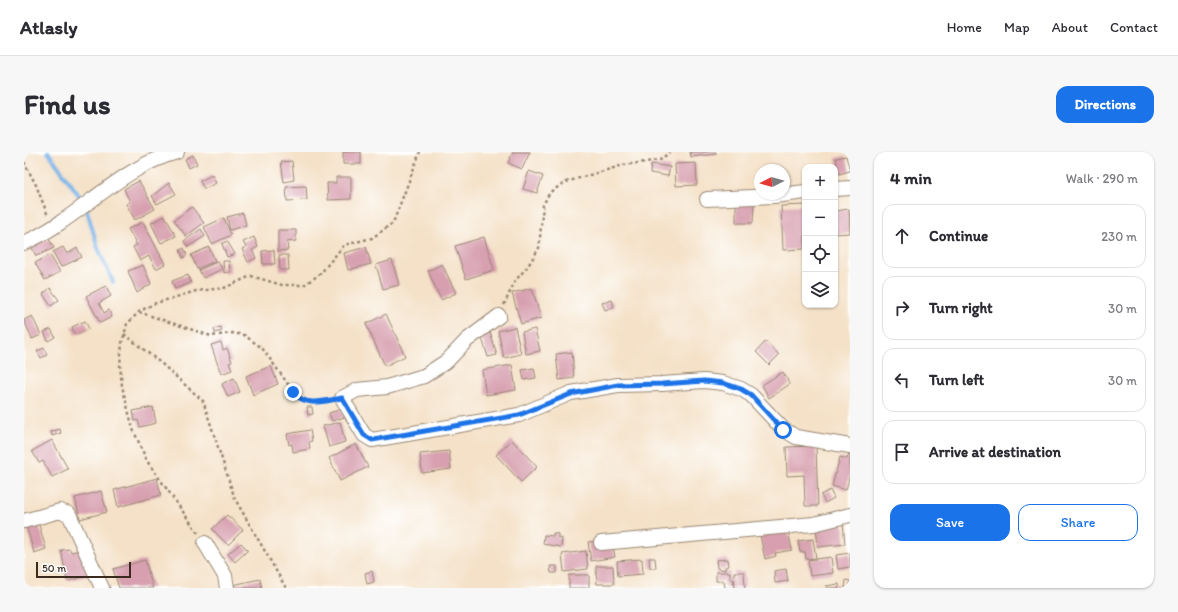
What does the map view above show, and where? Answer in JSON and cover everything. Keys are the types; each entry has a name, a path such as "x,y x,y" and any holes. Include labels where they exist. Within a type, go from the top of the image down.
{"street":[{"path":"24,243 54,228 71,217 85,204 127,174 177,152"},
{"path":"838,189 850,188"},
{"path":"707,200 774,196 802,192"},
{"path":"499,316 467,340 447,361 424,376 387,387 357,390 342,398 364,435 372,440 519,415 571,394 618,385 704,381 723,383 741,389 751,395 783,430 796,437 850,446"},
{"path":"24,521 60,511 69,514 102,588"},
{"path":"601,543 814,524 850,515"},
{"path":"205,543 225,576 227,588"}],"path":[{"path":"205,543 147,461 133,429 122,386 120,365 124,334 127,324 139,312 153,304 196,291 224,288 251,276 282,285 304,285 320,274 344,245 372,238 393,223 420,152"},
{"path":"499,316 514,281 539,248 542,205 550,192 566,182 624,165 660,160 670,152"},
{"path":"24,162 36,185 40,199 54,228"},
{"path":"139,312 211,336 232,333 244,336 262,348 298,398 314,403 342,398"},
{"path":"124,334 162,364 203,401 235,499 286,588"}],"building":[{"path":"343,152 361,152 361,164 343,164"},
{"path":"513,152 530,152 522,169 508,163"},
{"path":"690,152 716,152 716,154 691,157"},
{"path":"193,155 197,164 189,168 185,159"},
{"path":"846,156 850,171 839,174 836,158"},
{"path":"292,161 294,180 284,182 281,162"},
{"path":"696,163 697,185 676,186 675,164"},
{"path":"651,164 670,167 668,176 650,173"},
{"path":"529,171 543,176 537,193 523,189"},
{"path":"212,175 216,183 204,189 200,181"},
{"path":"336,177 351,177 351,199 328,200 327,183 336,183"},
{"path":"139,181 155,209 135,220 126,204 130,202 124,189"},
{"path":"169,183 176,194 157,204 152,196"},
{"path":"306,186 307,200 287,201 286,187"},
{"path":"736,204 754,204 753,223 736,223"},
{"path":"802,205 802,249 783,250 781,206"},
{"path":"192,207 204,223 186,236 174,220"},
{"path":"849,209 850,233 838,234 838,211"},
{"path":"243,213 246,225 230,230 227,217"},
{"path":"165,216 176,236 161,243 151,223"},
{"path":"224,218 231,235 212,244 204,227"},
{"path":"143,222 165,264 156,269 149,256 140,261 133,247 137,245 128,229"},
{"path":"201,229 205,236 188,247 184,241"},
{"path":"278,230 296,230 296,241 287,242 288,250 278,251"},
{"path":"254,237 258,247 252,250 256,258 248,262 242,249 246,247 243,242"},
{"path":"484,237 494,270 466,279 455,246"},
{"path":"49,239 54,248 36,256 31,246"},
{"path":"227,241 235,254 227,257 222,244"},
{"path":"63,247 67,254 77,248 82,257 61,267 53,252"},
{"path":"209,247 215,261 197,269 191,255"},
{"path":"366,247 371,264 348,270 344,253"},
{"path":"184,248 187,255 183,258 180,250"},
{"path":"274,250 275,264 263,264 262,251"},
{"path":"50,255 60,272 45,280 35,263"},
{"path":"279,255 288,255 289,270 280,270"},
{"path":"392,260 399,285 383,289 376,265"},
{"path":"218,261 222,269 203,278 199,270"},
{"path":"223,261 229,261 230,272 224,273"},
{"path":"442,264 456,293 441,300 428,271"},
{"path":"143,265 151,284 137,293 128,271"},
{"path":"188,275 191,283 175,289 172,281"},
{"path":"106,286 111,296 99,303 104,313 109,310 112,317 100,323 86,296"},
{"path":"50,288 59,300 51,306 43,294"},
{"path":"532,288 541,318 521,324 512,293"},
{"path":"612,300 614,307 605,310 602,303"},
{"path":"386,314 405,356 385,366 366,324"},
{"path":"32,316 41,335 32,339 24,320"},
{"path":"85,321 89,329 75,335 72,327"},
{"path":"221,327 222,331 215,333 214,329"},
{"path":"515,327 521,354 504,358 498,331"},
{"path":"51,329 55,337 48,341 44,332"},
{"path":"489,329 497,355 488,357 480,332"},
{"path":"535,329 540,351 526,354 522,332"},
{"path":"766,341 779,355 769,365 756,352"},
{"path":"221,342 223,350 227,348 232,362 229,363 232,370 221,374 211,345"},
{"path":"44,348 47,355 41,358 37,351"},
{"path":"572,352 574,378 559,380 556,354"},
{"path":"512,365 516,390 486,395 482,370"},
{"path":"271,366 278,384 253,395 246,376"},
{"path":"534,368 536,378 524,380 522,370"},
{"path":"783,372 790,384 769,398 762,385"},
{"path":"234,378 240,392 228,397 222,384"},
{"path":"153,407 156,423 140,427 138,420 135,421 133,411"},
{"path":"307,407 312,407 313,414 308,415"},
{"path":"342,409 345,417 332,421 329,413"},
{"path":"340,422 345,442 329,447 323,426"},
{"path":"60,429 61,433 52,436 51,432"},
{"path":"310,430 312,441 309,442 310,449 293,452 292,444 289,445 287,434"},
{"path":"52,440 68,469 52,477 43,461 39,463 32,451"},
{"path":"512,440 537,467 521,482 496,455"},
{"path":"356,444 368,467 340,481 329,458"},
{"path":"816,446 818,506 805,506 804,475 787,476 786,447"},
{"path":"850,450 850,474 846,490 832,486 840,457 847,459"},
{"path":"449,451 451,469 422,473 420,454"},
{"path":"157,478 161,495 118,507 114,490"},
{"path":"830,490 834,498 825,503 821,495"},
{"path":"101,491 107,512 80,519 75,498"},
{"path":"227,515 243,530 228,545 212,529"},
{"path":"38,521 46,549 34,553 26,525"},
{"path":"843,522 845,544 818,547 816,526"},
{"path":"788,530 792,550 775,553 776,556 765,559 760,535"},
{"path":"553,533 558,534 558,538 562,538 561,547 543,544 544,535 553,536"},
{"path":"813,539 816,558 806,559 805,552 800,552 798,541"},
{"path":"597,541 613,546 615,557 591,561 588,542"},
{"path":"241,543 248,550 235,562 228,554"},
{"path":"70,549 71,552 81,550 93,575 67,581 61,550"},
{"path":"586,551 588,569 564,572 562,554"},
{"path":"850,553 850,567 838,569 836,555"},
{"path":"831,557 833,573 810,576 808,560"},
{"path":"649,558 655,558 656,568 650,568"},
{"path":"642,559 643,574 618,576 617,561"},
{"path":"728,559 729,566 725,567 725,570 717,568 716,560"},
{"path":"145,560 153,588 119,588 113,569"},
{"path":"550,566 557,566 557,573 551,573"},
{"path":"596,566 613,566 614,584 597,584"},
{"path":"786,569 788,581 775,583 774,571"},
{"path":"372,571 374,582 367,584 365,573"},
{"path":"716,572 730,572 730,579 733,579 734,588 725,588 724,581 716,581"},
{"path":"734,572 744,572 745,588 735,588"},
{"path":"569,575 589,575 589,588 569,588"},
{"path":"260,579 262,588 229,588 228,586"},
{"path":"846,580 850,581 850,588 845,588"},
{"path":"839,584 839,588 827,588 826,586"}],"waterway":[{"path":"48,152 85,204 98,248 113,282"}],"route":[{"path":"293,392 298,398 314,403 342,398 364,435 372,440 519,415 539,405 571,394 594,391 618,385 704,381 723,383 741,389 751,395 783,430"}]}
